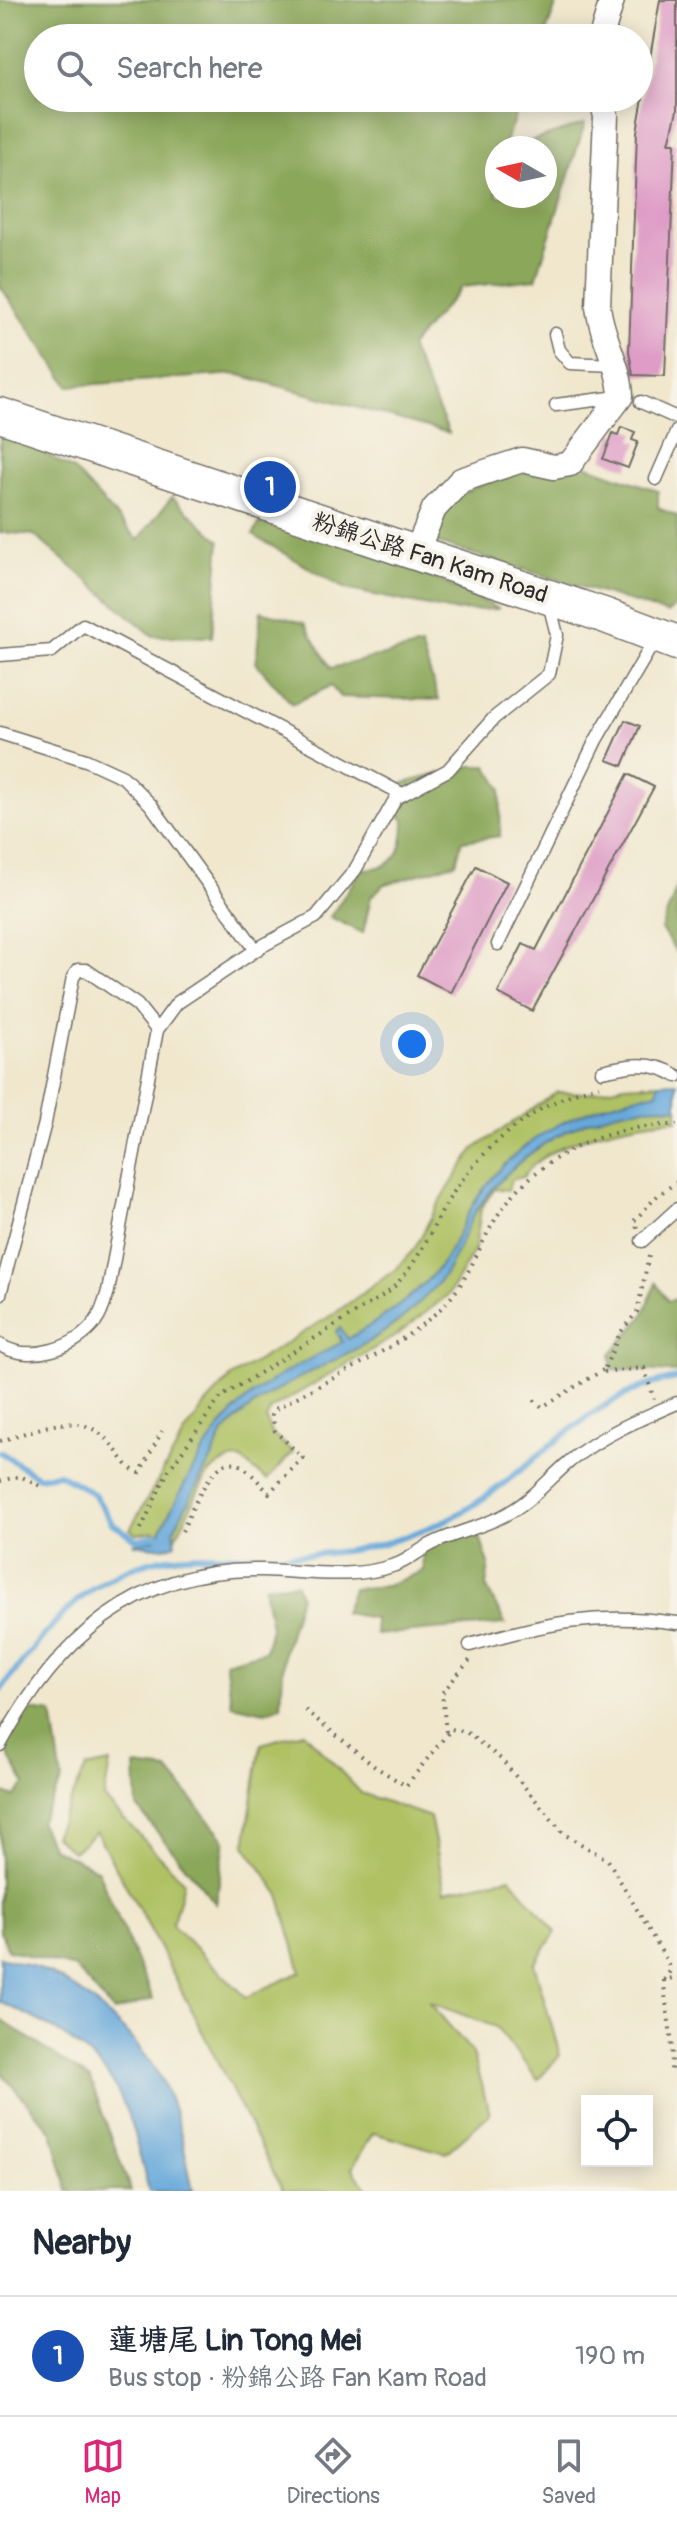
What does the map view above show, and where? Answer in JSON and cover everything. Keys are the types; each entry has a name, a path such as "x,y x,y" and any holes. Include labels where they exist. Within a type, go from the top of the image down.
{"main road":[{"name":"粉錦公路 Fan Kam Road","path":"0,415 667,639"}],"street":[{"path":"605,24 612,0"},
{"path":"416,553 434,509 461,480 522,460 554,467 570,464 631,399 613,365 602,333 598,306 605,112"}],"lane":[{"path":"555,334 559,350 570,363 613,365"},
{"path":"556,405 631,399 677,418"},
{"path":"656,479 677,431"},
{"path":"0,1345 15,1354 34,1356 82,1335 97,1320 108,1291 157,1030 177,1003 256,950 316,917 355,870 402,794 448,770 494,718 549,674 557,635 547,597"},
{"path":"0,655 52,651 83,625 402,794"},
{"path":"498,944 596,740 667,639"},
{"path":"0,733 86,760 123,777 151,805 256,950"},
{"path":"0,1294 45,1123 73,977 78,970 86,970 137,1005 157,1030"},
{"path":"602,1071 638,1064 656,1066 677,1076"},
{"path":"646,1245 677,1209"},
{"path":"0,1745 26,1697 49,1666 120,1605 179,1581 218,1571 309,1574 394,1566 433,1543 490,1523 513,1511 599,1440 677,1403"},
{"path":"472,1649 543,1624 631,1617 677,1623"}],"path":[{"path":"141,1529 168,1471 221,1397 390,1291 414,1267 453,1194 505,1134 541,1109 589,1088 613,1083"},
{"path":"182,1531 211,1474 220,1466 231,1462 241,1465 269,1493 303,1458 275,1431 272,1414 277,1408 427,1321 460,1284 497,1217 518,1189 555,1158 588,1141 620,1131 677,1125"},
{"path":"534,1400 542,1407 603,1370 620,1333 637,1312 646,1245"},
{"path":"603,1370 612,1373 644,1368 658,1412"},
{"path":"0,1441 63,1424 89,1425 102,1432 131,1470 140,1473 162,1431"},
{"path":"0,1481 20,1476 44,1488"},
{"path":"447,1735 442,1693 472,1649"},
{"path":"305,1710 374,1766 406,1786 451,1729 466,1732 501,1759 564,1834 608,1860 667,1961 670,1971 664,1980 665,2004 672,2024 671,2070"},
{"path":"664,1980 677,1977"}],"green space":[{"path":"0,0 558,0 549,24 24,24 24,112 517,112 508,136 485,136 485,208 557,208 557,136 546,136 585,123 536,279 462,287 410,347 449,433 236,374 69,386 0,286"},
{"path":"0,427 75,471 138,540 172,497 220,541 212,637 153,636 34,535 0,532"},
{"path":"580,463 658,491 658,508 677,516 677,605 667,613 427,540 459,494 521,469"},
{"path":"264,515 400,562 499,609 453,611 345,589 253,535"},
{"path":"261,611 304,623 331,668 421,646 439,700 340,697 331,686 292,704 256,663"},
{"path":"469,766 487,766 501,788 500,836 462,841 456,863 383,885 371,897 363,933 330,917 362,869 391,862 400,849 404,820 397,813 404,783"},
{"path":"677,887 677,953 661,929"},
{"path":"659,1083 658,1092 665,1106 677,1108 677,1120 638,1124 571,1143 535,1164 523,1177 511,1180 508,1190 495,1189 481,1208 475,1249 449,1294 397,1335 271,1409 266,1419 271,1433 293,1452 267,1480 240,1459 226,1462 206,1478 173,1540 155,1531 136,1534 130,1529 186,1431 206,1404 231,1377 335,1313 396,1269 415,1248 437,1206 474,1149 557,1092 587,1093 625,1085"},
{"path":"656,1283 668,1301 677,1299 677,1372 612,1369 611,1354 643,1316"},
{"path":"475,1523 489,1564 486,1586 505,1624 376,1635 374,1618 344,1613 353,1589 386,1586 423,1571 422,1541"},
{"path":"296,1583 300,1596 284,1653 281,1706 265,1712 232,1705 225,1662 265,1651 271,1627 264,1586"},
{"path":"30,1710 52,1713 62,1780 40,1822 52,1848 97,1869 153,1999 114,2012 75,1968 8,1950 0,1932 0,1792 15,1797 25,1784 0,1740 0,1727"},
{"path":"304,1732 361,1793 430,1817 445,1891 510,1877 556,1932 534,1964 560,2055 538,2080 496,2027 429,2002 471,2051 490,2114 446,2153 373,2133 352,2168 369,2191 283,2191 150,1929 96,1832 73,1852 54,1836 86,1768 110,1763 104,1798 184,1882 172,1925 246,1997 301,1972 279,1894 245,1845 261,1744"},
{"path":"135,1766 168,1770 225,1840 216,1904 137,1807"},
{"path":"0,2019 90,2079 131,2191 68,2191 52,2132 0,2071"}],"water":[{"path":"677,1082 677,1108 620,1112 593,1120 566,1131 519,1163 475,1212 441,1279 406,1315 361,1346 265,1398 224,1433 174,1530 176,1544 164,1548 133,1544 156,1539 206,1447 246,1400 280,1375 342,1342 336,1331 340,1328 348,1339 372,1324 415,1292 435,1272 474,1203 510,1159 531,1142 577,1116 657,1092 659,1083"},
{"path":"0,1957 37,1968 76,1989 111,2018 141,2050 163,2083 174,2109 193,2191 149,2191 131,2123 114,2085 79,2046 47,2025 0,2002"}],"building":[{"path":"660,0 677,0 677,111 669,143 675,143 665,376 633,375 629,351 637,132 640,112 653,112 653,40"},
{"path":"621,427 635,432 632,440 638,442 628,468 603,459 613,433 618,435"},
{"path":"625,720 640,726 623,766 607,760"},
{"path":"628,774 654,787 532,1011 498,993 523,944 536,950"},
{"path":"476,866 507,882 451,993 417,975"}],"waterway":[{"path":"0,1691 68,1609 84,1595 120,1573 170,1558 273,1556 361,1548 427,1529 478,1502 595,1412 648,1385 677,1378"},
{"path":"0,1452 38,1477 59,1474 94,1494 112,1523 137,1540 157,1535 162,1538"}],"place":[{"name":"蓮塘尾 Lin Tong Mei","path":"270,487"}]}
